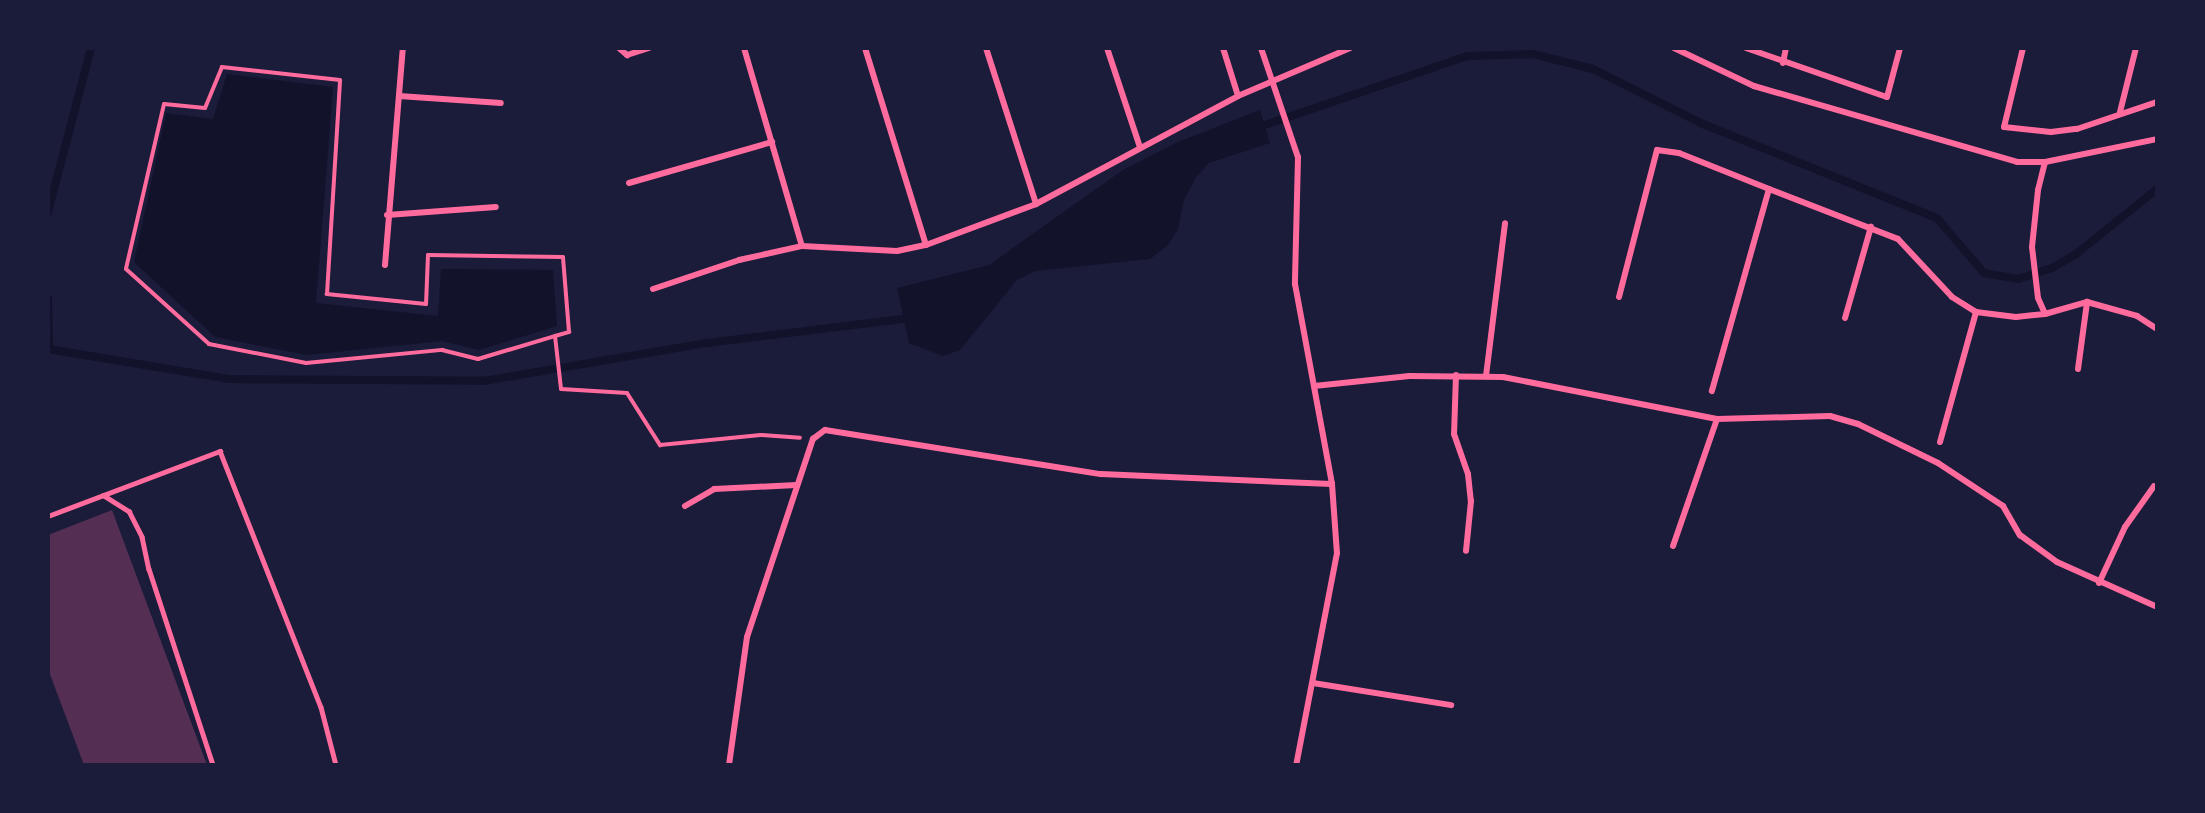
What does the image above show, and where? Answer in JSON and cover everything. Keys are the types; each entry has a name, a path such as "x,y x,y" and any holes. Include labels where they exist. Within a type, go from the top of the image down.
{"street":[{"path":"386,265 387,215 403,48"},
{"path":"619,48 627,55 649,48"},
{"path":"744,48 802,246"},
{"path":"865,48 926,245"},
{"path":"986,48 1036,204"},
{"path":"1107,48 1140,147"},
{"path":"1223,48 1238,96"},
{"path":"1261,48 1295,145 1295,284 1332,484 1336,563 1296,765"},
{"path":"653,289 739,260 802,246 897,251 926,245 1036,204 1238,96 1350,48"},
{"path":"1674,48 1754,86 2008,160 2045,162 2157,139"},
{"path":"1746,48 1783,63 1887,97 1900,48"},
{"path":"1783,63 1786,48"},
{"path":"2023,48 2004,128 2051,132 2078,129 2120,112 2157,102"},
{"path":"2120,112 2136,48"},
{"path":"399,96 501,103"},
{"path":"629,183 772,142"},
{"path":"1618,297 1657,150 1679,153 1898,239 1952,297 1976,312 2016,317 2045,314 2087,302 2137,316 2157,329"},
{"path":"2045,162 2038,189 2032,247 2038,298 2045,314"},
{"path":"1712,391 1769,189"},
{"path":"387,215 496,207"},
{"path":"1486,376 1505,223"},
{"path":"1845,318 1871,227"},
{"path":"2078,369 2087,302"},
{"path":"1940,442 1976,312"},
{"path":"1314,386 1456,375 1486,376 1716,419 1830,416 1858,424 1929,458 1997,501 2026,540 2057,562 2099,583 2157,607"},
{"path":"1456,375 1454,434 1468,474 1471,501 1466,551"},
{"path":"1673,546 1716,419"},
{"path":"729,765 747,637 813,439 825,430 838,429 1101,474 1332,484"},
{"path":"686,506 714,489 796,485"},
{"path":"2099,583 2125,527 2154,486"},
{"path":"1313,683 1451,705"}],"lane":[{"path":"48,516 216,451 223,454 321,707 336,765"},
{"path":"103,495 129,511 142,537 149,569 213,765"}],"path":[{"path":"222,67 340,80 327,294 426,304 428,255 563,257 569,332 555,336 478,359 442,350 306,363 209,344 126,268 164,104 205,108 222,67"},
{"path":"555,336 561,389 627,393 660,445 761,435 813,439"}],"shaded area":[{"path":"227,74 333,87 316,303 438,316 441,269 553,270 557,326 479,350 442,341 307,355 215,337 134,262 166,113 213,119"},
{"path":"1260,110 1270,143 1209,163 1196,177 1184,200 1178,229 1168,245 1150,259 1035,271 1017,280 960,350 943,356 909,343 897,288 989,265 1123,170 1178,142"}],"building":[{"path":"112,510 207,765 84,765 48,669 48,535"}],"waterway":[{"path":"48,212 91,48"},
{"path":"1256,128 1468,56 1533,54 1593,69 1703,124 1937,218 1984,273 2018,279 2052,268 2076,254 2157,189"},
{"path":"48,299 49,349"},
{"path":"48,349 229,379 484,381 707,343 912,318"}]}
